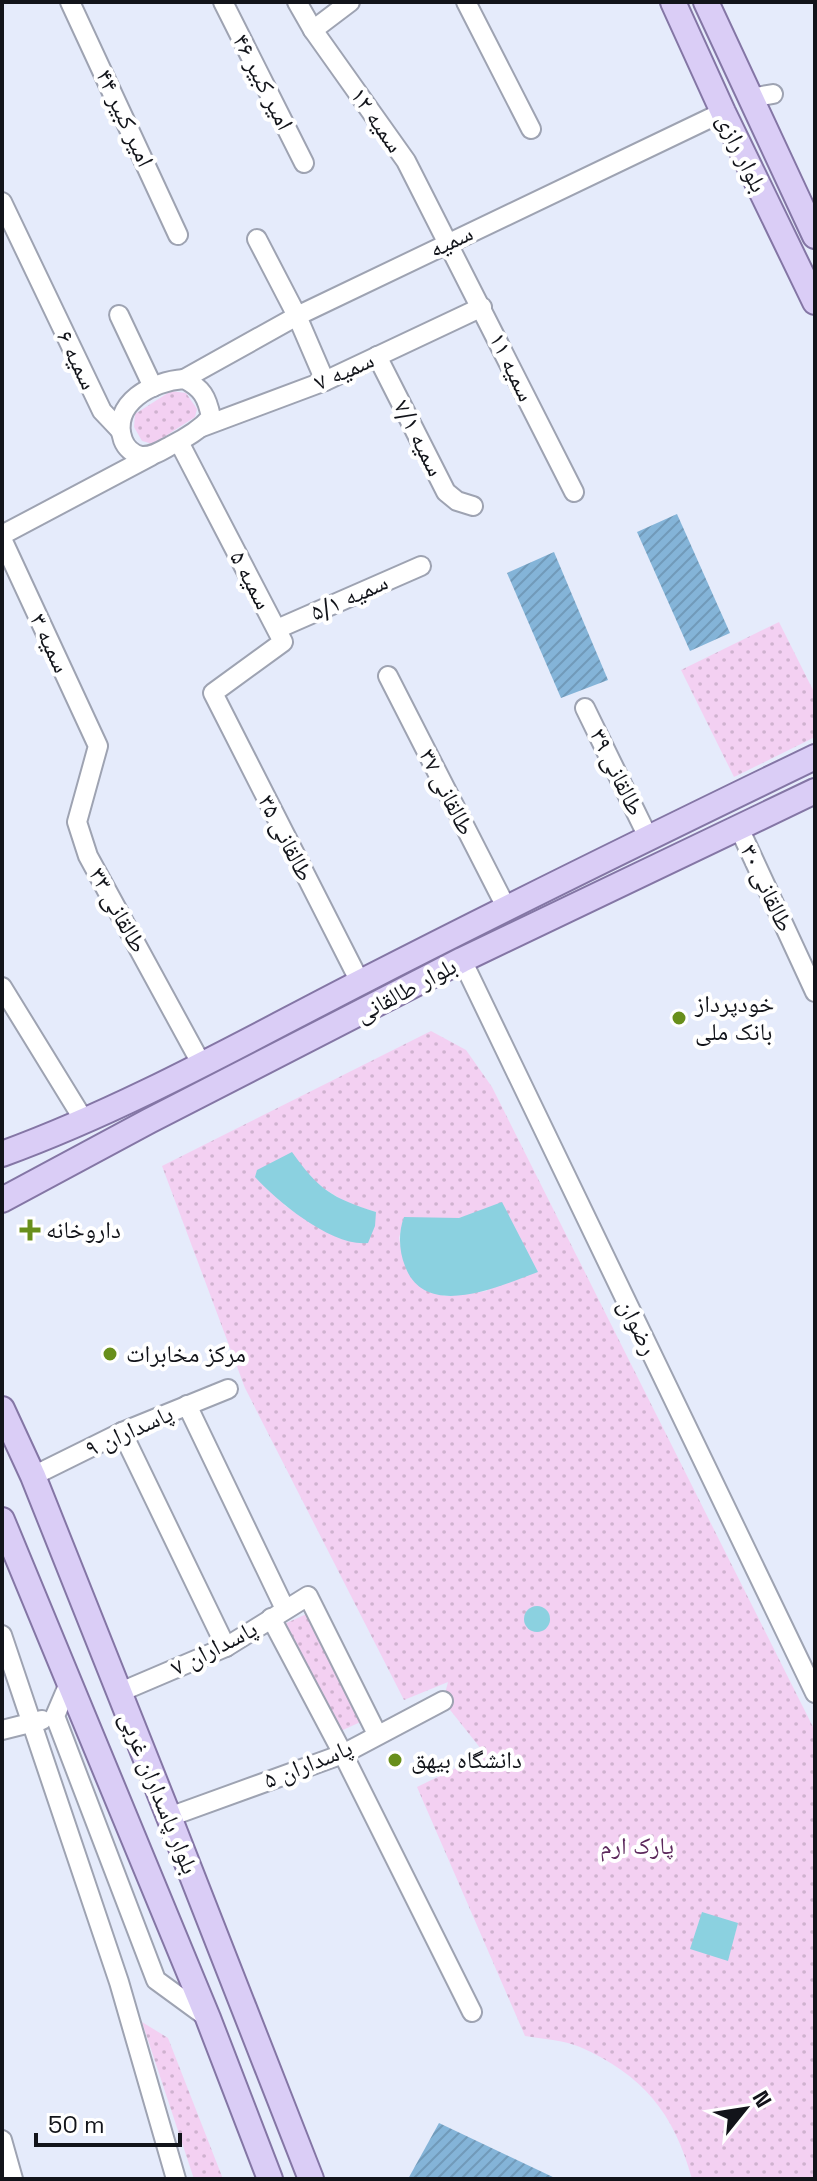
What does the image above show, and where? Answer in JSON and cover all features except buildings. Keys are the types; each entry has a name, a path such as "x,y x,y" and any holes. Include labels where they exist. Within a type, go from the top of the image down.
{"main road":[{"name":"بلوار رازی","path":"673,2 815,302"},
{"name":"بلوار رازی","path":"706,2 762,96 815,236"},
{"name":"بلوار طالقانی","path":"2,1154 85,1122 202,1065 648,837 815,757"},
{"name":"بلوار طالقانی","path":"2,1200 462,960 815,791"},
{"name":"بلوار پاسداران غربی","path":"2,1409 33,1476 311,2179"},
{"name":"بلوار پاسداران غربی","path":"2,1520 208,2018 270,2179"}],"street":[{"name":"امیر کبیر ۴۴","path":"70,2 178,235"},
{"name":"امیر کبیر ۴۶","path":"223,2 304,163"},
{"name":"سمیه ۱۲","path":"297,2 313,30 406,161 446,243"},
{"path":"313,30 350,2"},
{"path":"466,2 531,129"},
{"name":"سمیه","path":"184,379 297,316 723,112"},
{"name":"سمیه ۶","path":"2,202 102,411 120,430"},
{"path":"257,239 297,316 325,381"},
{"name":"سمیه ۱۱","path":"446,243 482,307 574,492"},
{"name":"سمیه ۷","path":"202,427 325,381 482,307"},
{"path":"119,315 153,387"},
{"name":"سمیه ۷/۱","path":"377,356 446,492 457,501 473,506"},
{"path":"2,537 179,442 202,427 211,417 200,387 184,379 169,380 137,396 122,414 120,430 126,447 138,456 151,456"},
{"name":"سمیه ۵","path":"179,442 283,642 213,693"},
{"name":"سمیه ۳","path":"2,537 98,746"},
{"name":"سمیه ۵/۱","path":"277,629 421,566"},
{"name":"طالقانی ۳۷","path":"388,676 507,909"},
{"name":"طالقانی ۳۵","path":"213,693 360,982"},
{"name":"طالقانی ۳۹","path":"585,708 648,837"},
{"name":"طالقانی ۳۳","path":"98,746 77,822 88,856 202,1065"},
{"name":"طالقانی ۳۰","path":"739,828 815,992"},
{"name":"رضوان","path":"462,960 815,1693"},
{"path":"2,987 85,1122"},
{"name":"پاسداران ۹","path":"33,1476 122,1432 228,1389"},
{"path":"187,1405 343,1754 472,2012"},
{"path":"122,1432 226,1647"},
{"name":"پاسداران ۷","path":"118,1693 226,1647 308,1596 377,1734"},
{"path":"2,1635 119,1982 176,2179"},
{"path":"70,1681 55,1716 156,1980 208,2018"},
{"name":"پاسداران ۵","path":"169,1817 343,1754 443,1701"},
{"path":"2,1730 55,1716"},
{"path":"2,2140 13,2179"}],"green space":[{"path":"171,391 186,393 197,409 195,417 153,444 142,441 134,427 135,414"},
{"path":"779,622 815,694 815,737 734,777 681,670"},
{"name":"پارک ارم","path":"431,1031 466,1050 492,1087 815,1731 815,2179 692,2179 676,2134 665,2116 653,2099 622,2070 580,2047 525,2036 417,1787 485,1754 443,1701 448,1682 404,1700 245,1388 162,1166","holes":["313,1182 349,1204 376,1212 326,1231 284,1205","475,1213 487,1291 444,1296 401,1248 399,1238 404,1218 459,1218"]},
{"path":"311,1612 365,1720 334,1734 282,1625"},
{"path":"142,2022 168,2038 223,2179 194,2179"}],"water":[{"path":"292,1152 328,1191 376,1212 375,1226 368,1243 338,1238 322,1230 291,1210 255,1177 257,1170"},
{"path":"502,1202 538,1272 465,1295 446,1296 429,1292 415,1283 401,1254 400,1236 404,1217 459,1218"},
{"path":"537,1606 546,1610 550,1619 546,1628 537,1632 528,1628 524,1619 528,1610"},
{"path":"702,1912 738,1923 728,1961 690,1949"}],"place":[{"name":"خودپرداز بانک ملی","path":"679,1018"},
{"name":"داروخانه","path":"30,1230"},
{"name":"مرکز مخابرات","path":"110,1354"},
{"name":"دانشگاه بیهق","path":"395,1760"}]}
